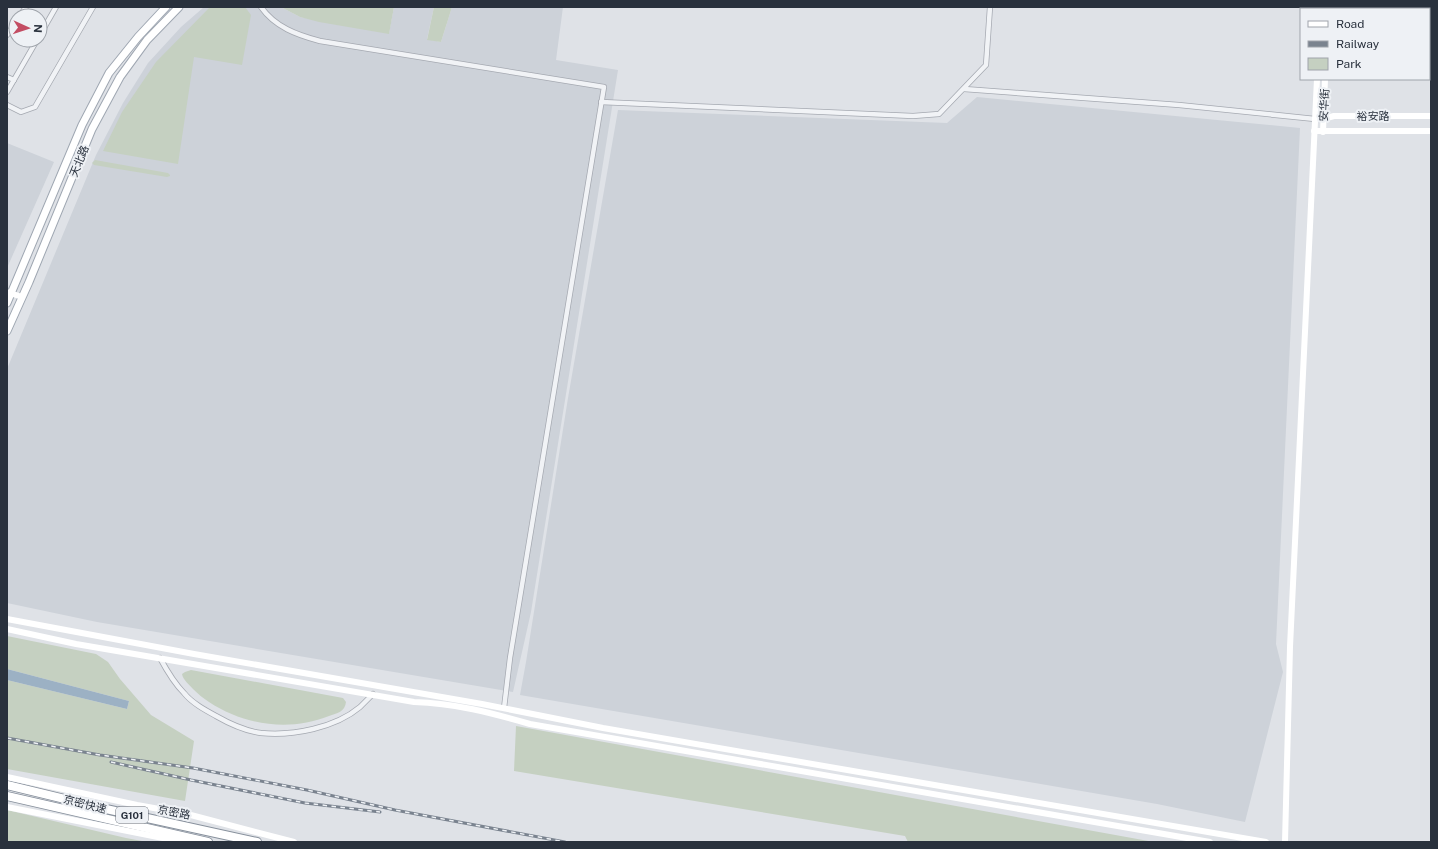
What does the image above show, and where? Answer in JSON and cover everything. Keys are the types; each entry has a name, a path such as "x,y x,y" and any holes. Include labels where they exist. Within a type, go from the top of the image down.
{"highway":[{"name":"京密快速","path":"7,785 106,809 257,842"},
{"name":"京密快速","path":"7,796 208,842"}],"main road":[{"name":"天北路","path":"7,303 9,293 82,125 110,73 138,37 166,7"},
{"name":"天北路","path":"7,331 92,129 120,77 148,40 179,7"}],"street":[{"path":"48,21 56,7"},
{"path":"7,106 21,112 35,107 93,7"},
{"path":"261,7 279,26 299,35 320,41 604,87 510,658 504,708"},
{"path":"601,102 913,116 939,114 986,65 990,7"},
{"path":"7,92 32,48"},
{"path":"7,77 14,80"},
{"name":"安华街","path":"1285,842 1290,647 1317,80"},
{"name":"安华街","path":"1323,132 1325,80"},
{"path":"964,89 1179,105 1315,119"},
{"name":"裕安路","path":"1315,119 1323,119 1334,116 1431,116"},
{"name":"裕安路","path":"1314,131 1431,131"},
{"path":"9,293 22,296"},
{"path":"7,619 194,654 504,708 602,728 1266,842"},
{"path":"7,628 76,644 414,702 436,702 481,710 537,725 1210,842"},
{"path":"160,658 170,676 184,694 205,710 241,728 261,733 291,733 308,731 321,727 340,719 359,708 373,694"},
{"name":"京密路","path":"7,777 137,805 188,814 294,842"},
{"name":"G101","path":"7,808 183,842"}],"shaded area":[{"path":"204,7 281,7 300,17 389,33 394,7 434,7 427,39 441,42 452,7 563,7 556,60 618,70 531,612 513,692 97,622 7,603 7,369 96,155 123,103 148,63 181,27"},
{"path":"977,97 1300,128 1276,644 1283,672 1245,822 1157,804 520,695 568,398 618,110 947,123"},
{"path":"7,143 54,162 7,268"}],"green space":[{"path":"210,7 245,7 251,15 242,65 194,57 178,164 103,151 122,112 156,62"},
{"path":"281,7 394,7 389,34 319,22 300,17"},
{"path":"434,7 452,7 441,42 427,40"},
{"path":"95,160 168,173 170,176 167,177 94,165 92,163"},
{"path":"7,636 96,654 108,662 120,679 151,715 194,741 185,801 7,769 7,680 127,709 129,701 7,669"},
{"path":"191,670 343,698 346,702 344,708 338,713 314,721 283,725 252,721 223,710 209,702 193,689 186,682 182,674"},
{"path":"516,726 1154,842 908,842 905,836 514,771"},
{"path":"7,810 126,838 142,841 7,842"}],"water":[{"path":"7,669 129,701 127,709 7,680"}],"railway":[{"path":"7,738 100,755 193,768 307,790 395,810 565,842"},
{"path":"111,762 305,803 380,812"}]}
